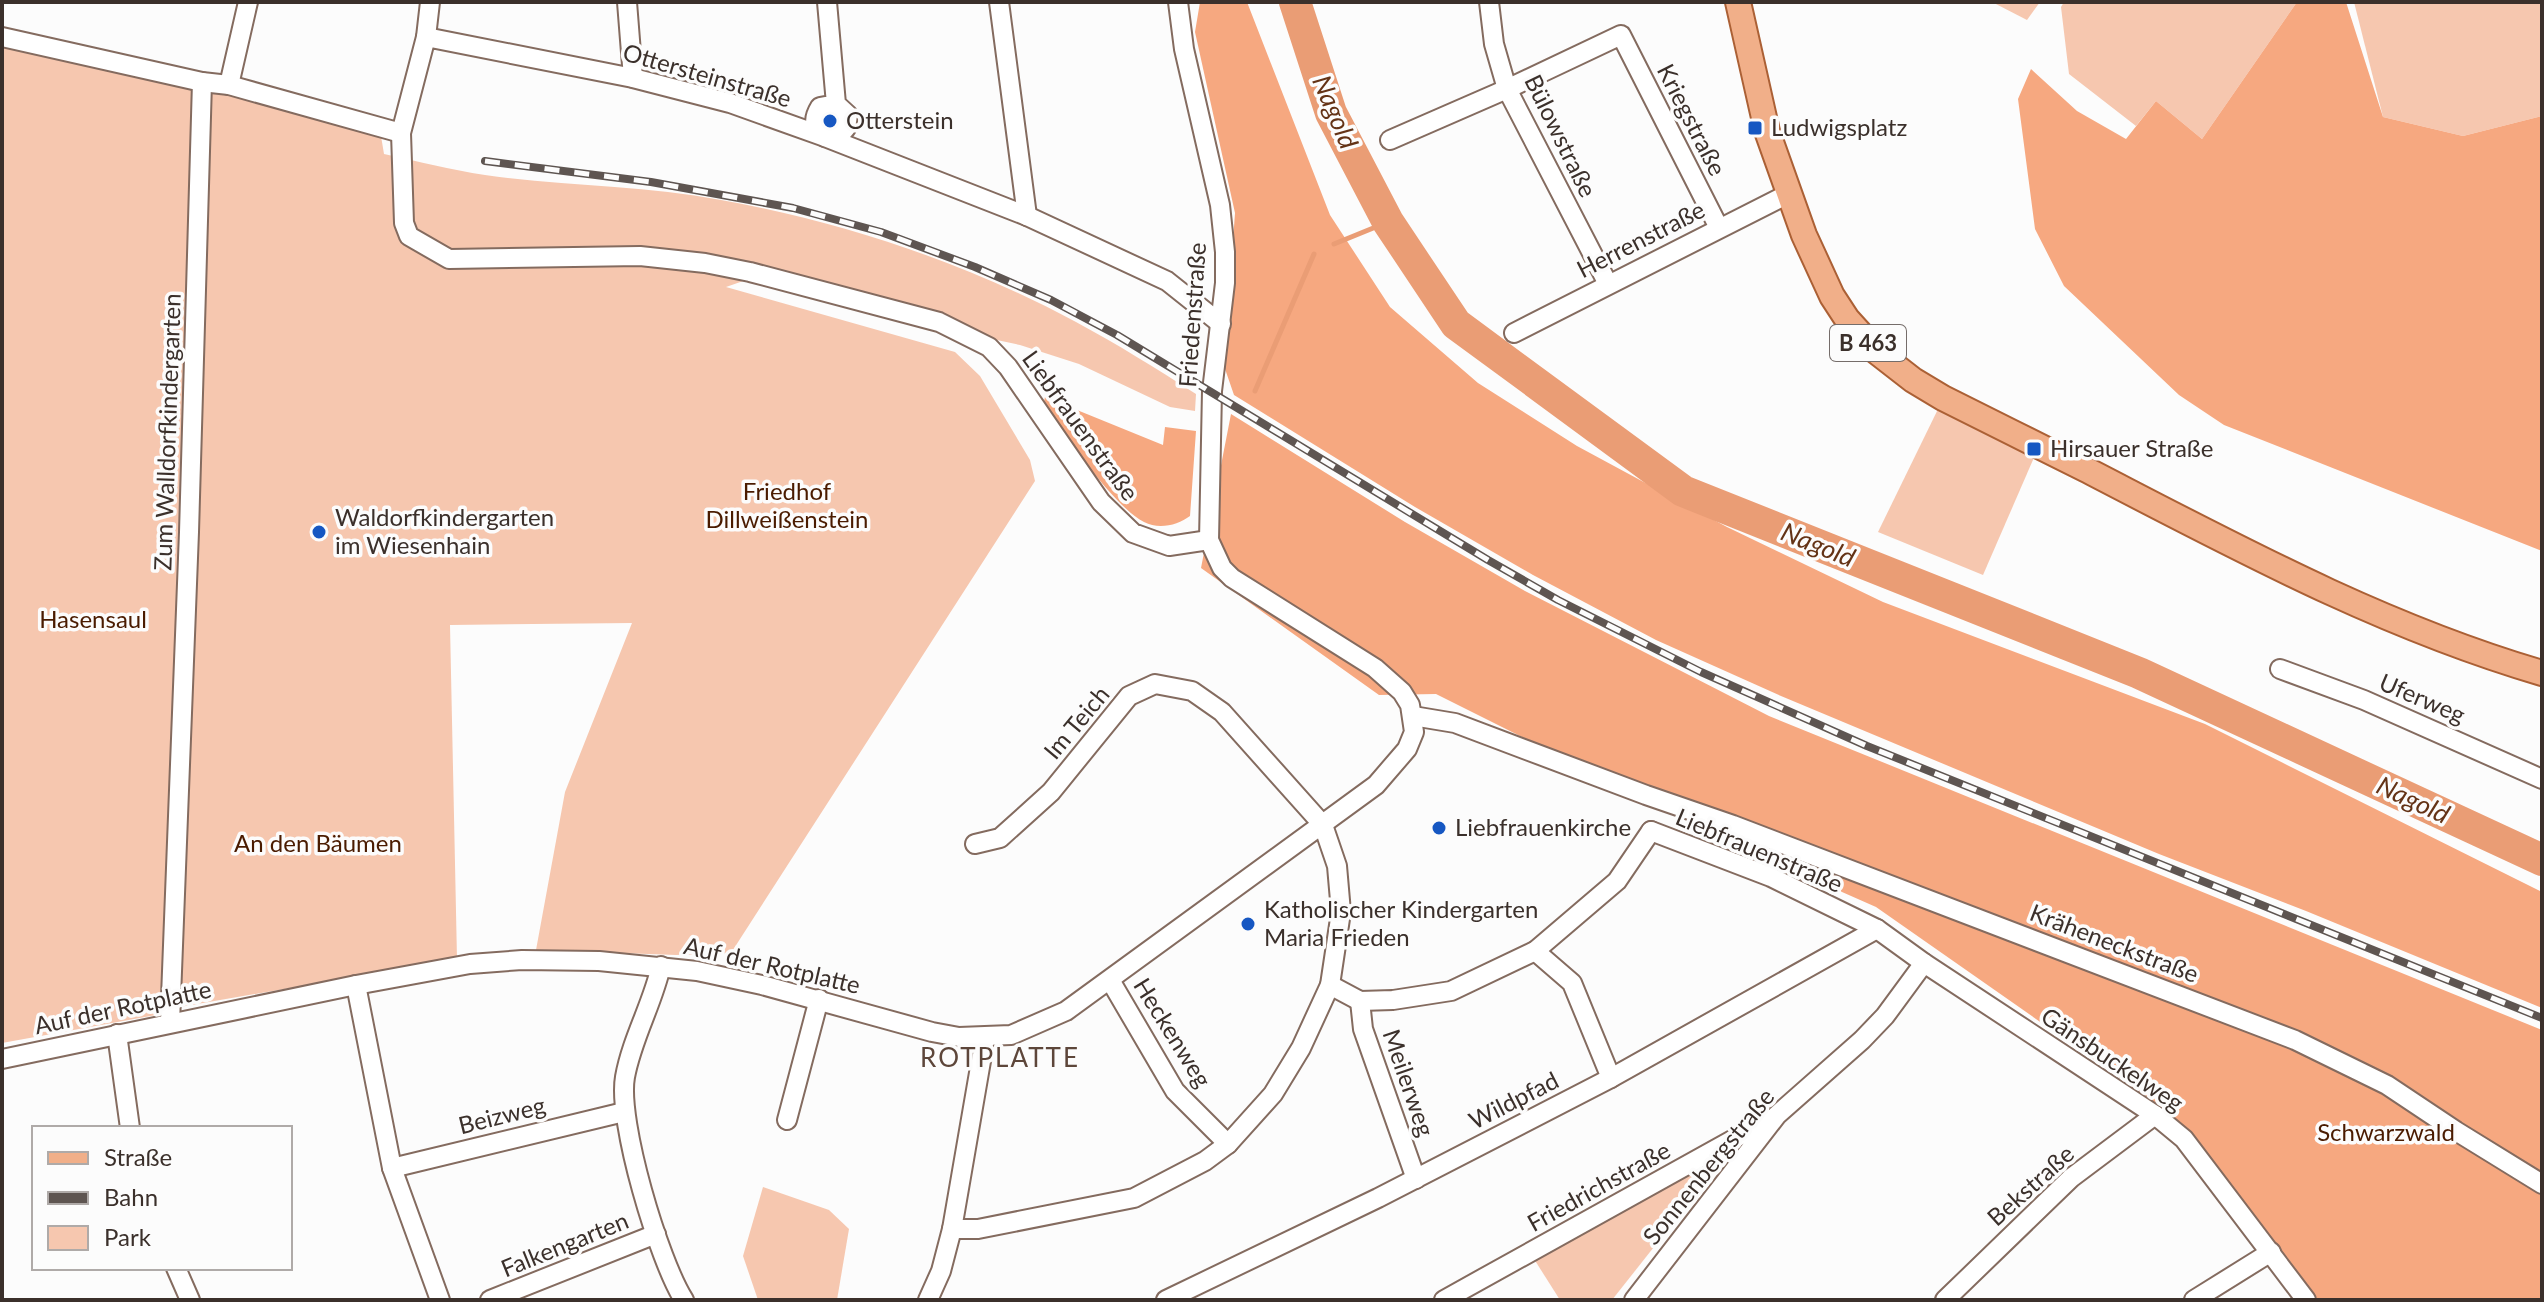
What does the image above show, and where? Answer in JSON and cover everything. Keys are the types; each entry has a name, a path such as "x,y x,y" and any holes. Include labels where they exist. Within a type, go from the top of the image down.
{"main road":[{"name":"B 463","path":"1738,2 1767,131 1817,267 1847,319 1877,352 1943,398 2332,594 2473,651 2542,673"}],"street":[{"path":"229,85 248,2"},
{"path":"2,37 202,82 229,85 401,133 426,37 430,2"},
{"path":"627,2 633,78"},
{"path":"825,137 840,135 846,128 848,115 836,104 827,2"},
{"path":"999,2 1027,216"},
{"name":"Friedenstraße","path":"1178,2 1184,49 1220,205 1225,252 1221,324 1212,391 1209,540"},
{"name":"Bülowstraße","path":"1489,2 1494,44 1507,89 1608,284"},
{"name":"Kriegstraße","path":"1507,89 1621,35 1719,228"},
{"name":"Ottersteinstraße","path":"426,37 633,78 730,103 825,137 1027,216 1167,281 1221,324"},
{"name":"Zum Walldorfkindergarten","path":"170,1023 190,517 202,82"},
{"path":"1390,140 1507,89"},
{"name":"Liebfrauenstraße","path":"401,133 404,223 409,236 449,259 640,256 705,263 939,322 989,347 1008,367 1101,502 1133,533 1169,546 1209,540"},
{"name":"Herrenstraße","path":"1514,333 1790,193"},
{"path":"1209,540 1222,568 1232,578 1383,674 1402,692 1413,716 1455,723 1646,795"},
{"name":"Uferweg","path":"2280,669 2364,700 2542,779"},
{"name":"Im Teich","path":"975,844 1000,838 1051,792 1129,696 1155,684 1192,691 1222,712 1323,825"},
{"name":"Auf der Rotplatte","path":"2,1059 356,985 470,964 522,960 661,966 725,976 932,1032 985,1038 1011,1035 1066,1011 1376,785 1407,749 1414,732 1413,716"},
{"name":"Liebfrauenstraße","path":"1646,795 1651,831 1771,877 1877,929 1924,963"},
{"name":"Kräheneckstraße","path":"1646,795 1899,887 2295,1040 2387,1085 2542,1184"},
{"path":"952,1229 978,1229 1134,1198 1205,1161 1228,1144 1273,1094 1301,1048 1330,985 1341,912 1337,866 1323,825"},
{"path":"1330,985 1360,1001 1393,1000 1451,991 1535,951 1617,881 1651,831"},
{"name":"Wildpfad","path":"1166,1300 1416,1179 1611,1078 1877,929"},
{"path":"1535,951 1572,983 1611,1078"},
{"name":"Gänsbuckelweg","path":"1924,963 2155,1115 2184,1139 2306,1300"},
{"name":"Sonnenbergstraße","path":"1634,1300 1777,1115 1838,1063 1885,1016 1924,963"},
{"path":"661,966 640,1022 625,1078 624,1112 656,1234 684,1300"},
{"name":"Heckenweg","path":"1110,980 1175,1091 1228,1144"},
{"path":"356,985 392,1168 440,1300"},
{"path":"787,1120 819,999"},
{"name":"Meilerweg","path":"1360,1001 1363,1029 1416,1179"},
{"path":"117,1034 130,1126"},
{"path":"928,1300 941,1271 952,1229 985,1038"},
{"name":"Beizweg","path":"392,1168 624,1112"},
{"name":"Friedrichstraße","path":"1444,1300 1777,1115"},
{"name":"Bekstraße","path":"1945,1300 2071,1178 2155,1115"},
{"name":"Falkengarten","path":"490,1300 656,1234"},
{"path":"2194,1300 2271,1252"},
{"path":"177,1270 190,1300"}],"green space":[{"path":"1200,2 1247,2 1330,215 1390,307 1478,383 1577,446 1727,527 1883,602 2205,724 2542,892 2542,1008 2159,854 1781,696 1656,640 1533,575 1415,507 1234,395 1224,366 1235,213 1195,32"},
{"path":"1992,2 2040,2 2027,20"},
{"path":"2064,2 2297,2 2202,139 2156,101 2136,126 2069,74 2061,7"},
{"path":"2297,2 2346,2 2383,117 2463,136 2542,116 2542,551 2224,425 2179,395 2064,286 2035,229 2018,99 2031,69 2077,111 2126,139 2156,101 2202,139"},
{"path":"2354,2 2542,2 2542,116 2463,136 2383,117"},
{"name":"Hasensaul","path":"2,42 199,88 167,1013 2,1043"},
{"path":"210,89 381,136 384,154 485,175 662,191 721,200 813,220 903,247 992,281 1091,330 1196,394 1195,411 1170,407 1079,364 1020,345 931,326 749,279 726,287 955,352 980,376 1030,460 1035,481 731,953 676,955 536,950 565,792 632,623 450,625 457,959 180,1007 174,1001"},
{"path":"1045,397 1163,445 1165,427 1196,431 1190,516 1162,526 1144,522 1132,514 1105,486 1043,406"},
{"path":"1940,405 2036,453 1983,575 1878,532"},
{"name":"Schwarzwald","path":"1231,414 1405,522 1525,591 1769,716 2542,1030 2542,1300 2316,1300 2285,1256 2169,1112 1876,907 1758,855 1436,694 1379,695 1201,568"},
{"path":"1733,1147 1612,1300 1560,1300 1534,1259"},
{"path":"763,1187 829,1210 849,1229 837,1300 758,1300 743,1256"}],"waterway":[{"name":"Nagold","path":"1295,2 1331,113 1388,222 1456,324 1683,491 2139,673 2542,860"},
{"path":"1334,244 1388,222"},
{"path":"1255,391 1314,254"}],"railway":[{"path":"485,161 651,182 793,208 881,232 975,267 1051,300 1117,335 1488,560 1558,600 1701,672 1867,746 2542,1018"}],"place":[{"name":"Otterstein","path":"830,121"},
{"name":"Ludwigsplatz","path":"1755,128"},
{"name":"Hirsauer Straße","path":"2034,449"},
{"name":"Waldorfkindergarten im Wiesenhain","path":"319,532"},
{"name":"Liebfrauenkirche","path":"1439,828"},
{"name":"Katholischer Kindergarten Maria Frieden","path":"1248,924"}],"district":[{"name":"ROTPLATTE","path":"1000,1058"}],"park label":[{"name":"Friedhof Dillweißenstein","path":"787,506"},
{"name":"An den Bäumen","path":"318,844"}]}
